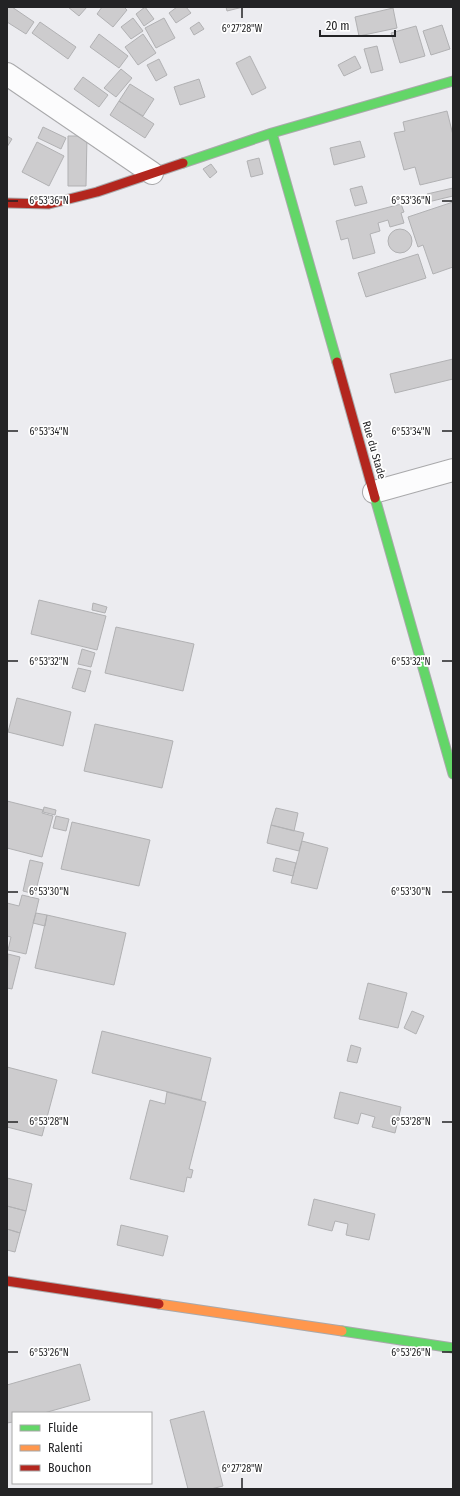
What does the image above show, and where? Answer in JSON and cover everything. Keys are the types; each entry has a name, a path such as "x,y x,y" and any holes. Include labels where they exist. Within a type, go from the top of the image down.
{"street":[{"path":"7,74 152,173"},
{"path":"7,203 49,204 97,192 272,133 453,81"},
{"name":"Rue du Stade","path":"272,133 452,764"},
{"path":"374,492 453,470"},
{"path":"7,1281 453,1348"}],"building":[{"path":"7,7 12,7 34,22 26,34 7,22"},
{"path":"68,7 87,7 79,16"},
{"path":"102,7 124,7 127,10 113,27 97,14"},
{"path":"145,7 154,19 144,26 136,14"},
{"path":"177,7 186,7 191,13 176,23 169,13"},
{"path":"226,7 243,7 227,11"},
{"path":"393,8 397,28 359,36 355,17"},
{"path":"133,18 143,31 131,39 121,27"},
{"path":"164,18 175,38 156,48 145,28"},
{"path":"40,22 76,47 68,59 32,33"},
{"path":"199,22 204,29 194,35 190,28"},
{"path":"442,25 450,49 431,55 423,31"},
{"path":"416,26 425,56 400,63 391,33"},
{"path":"99,34 128,56 119,68 90,47"},
{"path":"143,34 156,53 138,65 125,47"},
{"path":"377,46 383,70 371,73 364,49"},
{"path":"250,56 266,88 252,95 236,63"},
{"path":"355,56 361,68 344,76 338,65"},
{"path":"159,59 167,75 156,81 147,65"},
{"path":"121,69 132,78 116,97 104,88"},
{"path":"83,77 108,95 99,107 74,89"},
{"path":"199,79 205,97 180,105 174,87"},
{"path":"130,84 154,99 143,116 119,101"},
{"path":"119,101 154,124 145,138 110,115"},
{"path":"447,111 453,135 453,177 420,185 415,167 404,170 394,133 405,131 403,122"},
{"path":"43,127 66,138 61,149 38,138"},
{"path":"7,136 12,139 7,147"},
{"path":"68,136 87,136 86,186 68,186"},
{"path":"360,141 365,157 334,165 330,148"},
{"path":"37,142 64,156 49,186 22,172"},
{"path":"259,158 263,174 251,177 247,161"},
{"path":"211,164 217,172 210,178 203,169"},
{"path":"362,186 367,203 355,206 350,189"},
{"path":"453,188 453,196 428,202 427,194"},
{"path":"453,202 453,267 433,274 423,245 418,247 408,217"},
{"path":"401,204 404,212 401,213 404,223 390,227 388,220 378,223 380,231 370,234 375,253 353,259 348,238 341,240 336,221"},
{"path":"400,229 409,232 412,241 409,250 400,253 391,250 388,241 391,232"},
{"path":"418,254 426,278 366,297 358,273"},
{"path":"453,359 453,379 395,393 390,374"},
{"path":"39,600 106,616 97,650 31,634"},
{"path":"93,603 107,607 105,613 92,610"},
{"path":"116,627 194,644 183,691 105,673"},
{"path":"82,649 95,653 91,667 78,664"},
{"path":"78,668 91,671 85,692 72,688"},
{"path":"17,698 71,712 63,746 8,732"},
{"path":"95,724 173,741 162,788 84,771"},
{"path":"7,801 43,810 42,813 53,816 42,857 7,848"},
{"path":"44,807 56,810 55,815 43,812"},
{"path":"276,808 298,813 294,831 271,825"},
{"path":"56,816 69,819 66,831 53,828"},
{"path":"72,822 150,840 139,886 61,869"},
{"path":"271,825 304,833 299,851 267,843"},
{"path":"302,841 328,848 317,889 291,883"},
{"path":"276,858 296,863 293,876 273,871"},
{"path":"30,860 43,863 35,894 23,891"},
{"path":"22,895 39,899 26,954 8,950 11,937 7,936 7,903 19,906"},
{"path":"36,913 47,915 45,926 33,923"},
{"path":"47,915 126,933 114,985 35,968"},
{"path":"8,954 20,957 12,989 7,988"},
{"path":"368,983 407,993 398,1028 359,1019"},
{"path":"412,1011 424,1016 416,1034 404,1028"},
{"path":"102,1031 211,1058 201,1100 92,1073"},
{"path":"351,1045 361,1048 357,1063 347,1061"},
{"path":"7,1067 57,1080 42,1136 7,1127"},
{"path":"167,1092 206,1102 189,1169 193,1170 191,1178 187,1177 184,1192 130,1179 150,1100 165,1104"},
{"path":"340,1092 401,1107 395,1133 372,1127 375,1117 361,1113 358,1124 334,1118"},
{"path":"7,1178 32,1184 26,1211 7,1206"},
{"path":"314,1199 375,1214 369,1240 346,1235 348,1224 335,1221 332,1231 308,1225"},
{"path":"7,1206 26,1211 20,1233 7,1229"},
{"path":"121,1225 168,1236 163,1256 117,1245"},
{"path":"7,1229 20,1233 15,1252 7,1250"},
{"path":"80,1364 90,1400 48,1412 12,1412 12,1422 7,1423 7,1385"},
{"path":"204,1411 223,1486 211,1489 188,1489 170,1420"}],"traffic: fast":[{"path":"183,163 272,133 453,81"},
{"path":"272,133 337,362"},
{"path":"375,498 453,774"},
{"path":"342,1331 453,1348"}],"traffic: slow":[{"path":"159,1304 342,1331"}],"traffic: jam":[{"path":"7,203 49,204 97,192 183,163"},
{"path":"337,362 375,498"},
{"path":"7,1281 159,1304"}]}
